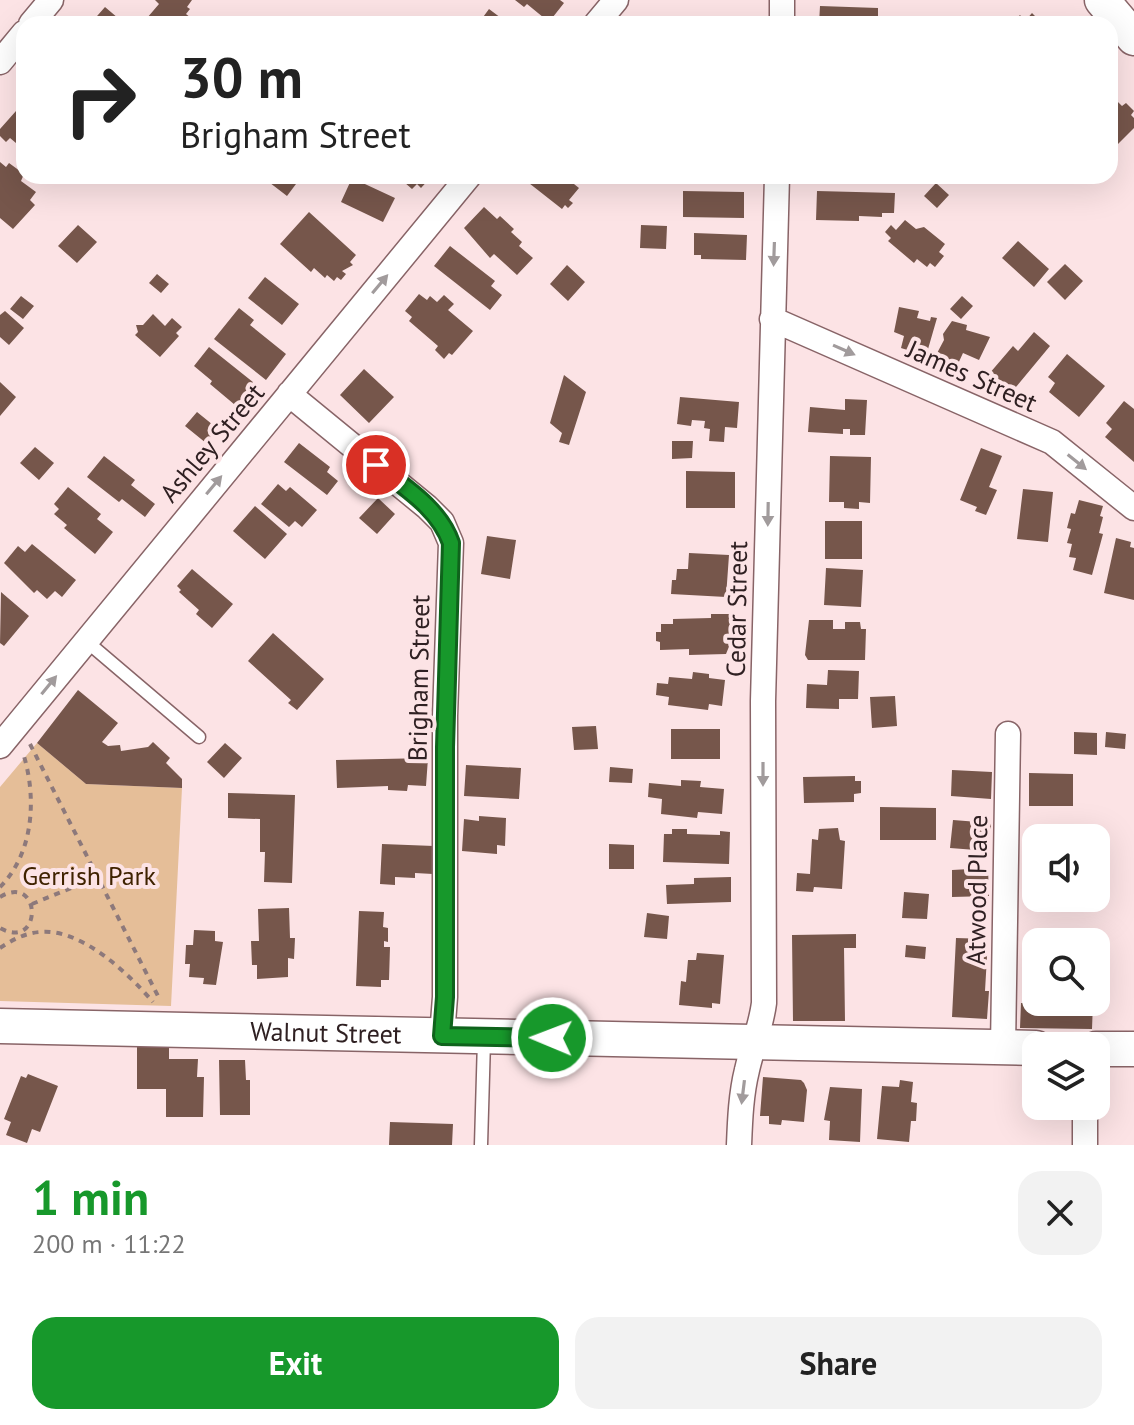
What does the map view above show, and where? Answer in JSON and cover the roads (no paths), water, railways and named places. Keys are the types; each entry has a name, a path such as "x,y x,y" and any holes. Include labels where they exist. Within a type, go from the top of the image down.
{"main road":[{"path":"1102,0 1115,16"},
{"path":"1118,19 1134,38"},
{"name":"Walnut Street","path":"0,1026 1020,1047"},
{"path":"1110,1049 1134,1049"}],"street":[{"path":"38,16 51,0"},
{"path":"603,16 616,0"},
{"path":"0,62 16,43"},
{"name":"Ashley Street","path":"11,748 85,640 462,184"},
{"name":"Cedar Street","path":"739,1145 742,1091 747,1066 757,1042 764,1003 763,701 777,184"},
{"name":"James Street","path":"772,319 1052,442 1134,508"},
{"name":"Brigham Street","path":"289,394 427,507 442,522 451,543 445,716 445,997 442,1036"},
{"name":"Atwood Place","path":"1008,734 1020,1047"},
{"path":"1085,1120 1085,1145"}],"lane":[{"path":"85,640 199,737"},
{"path":"481,1145 484,1037"}],"park label":[{"name":"Gerrish Park","path":"89,876"}]}
